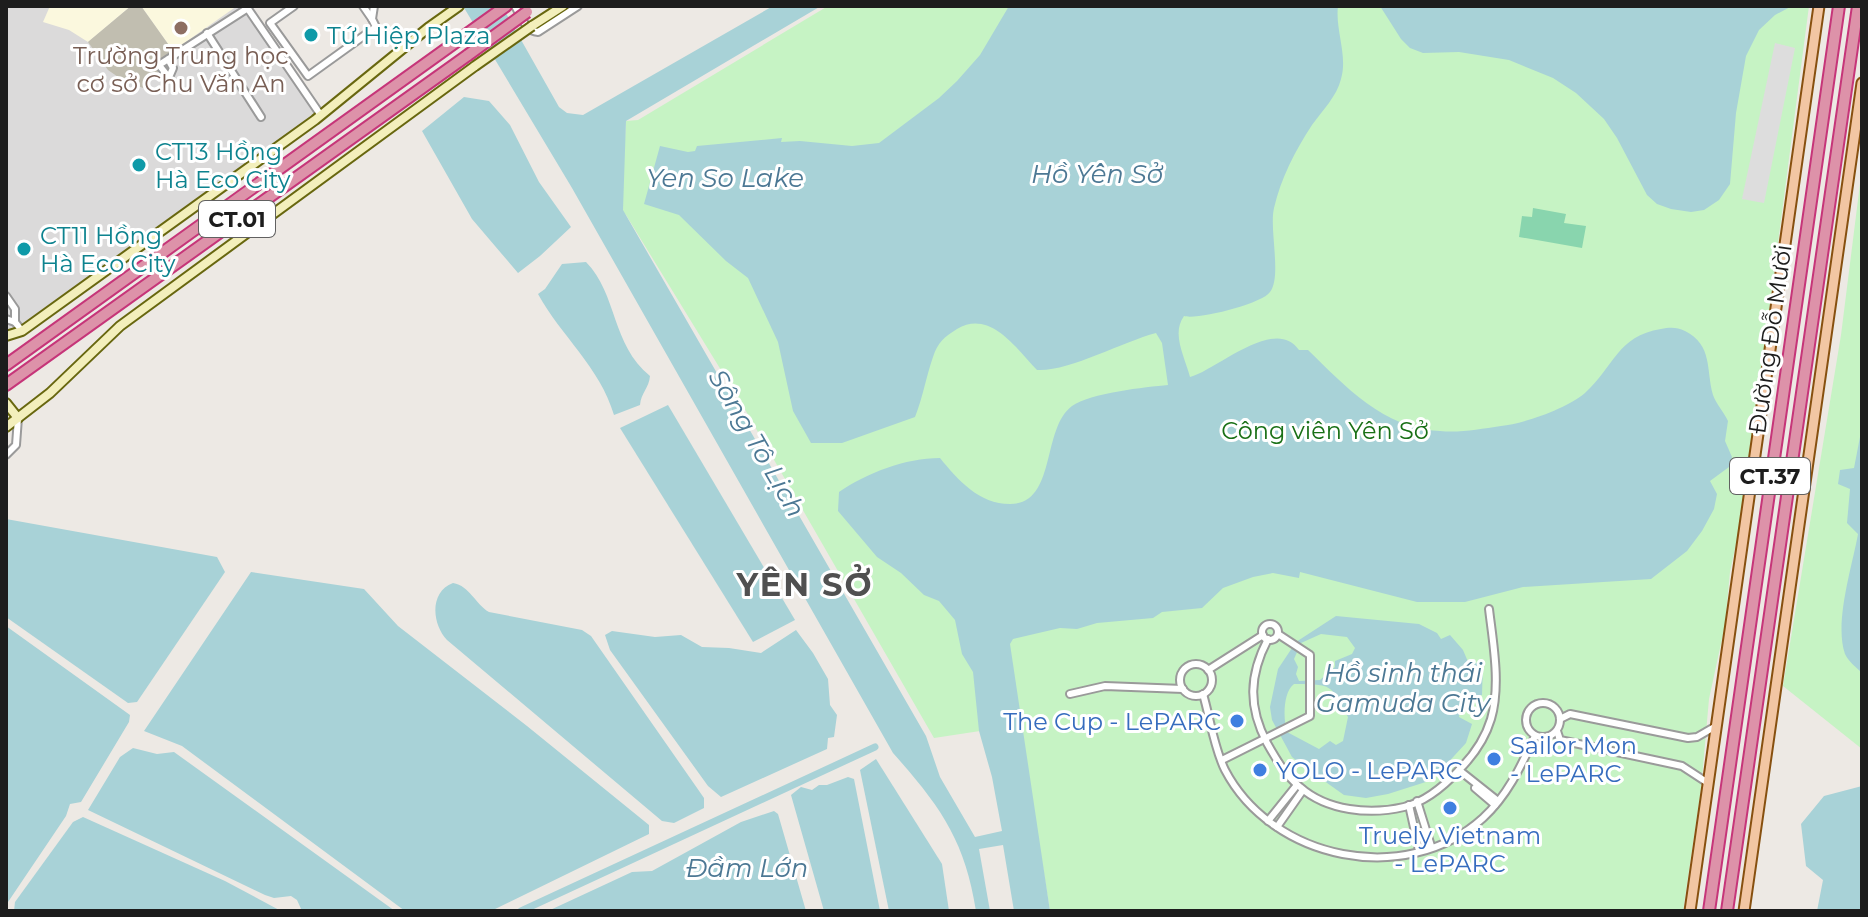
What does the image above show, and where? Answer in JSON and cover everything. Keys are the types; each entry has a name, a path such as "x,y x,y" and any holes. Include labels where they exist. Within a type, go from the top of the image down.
{"highway":[{"name":"CT.01","path":"6,365 506,6"},
{"name":"CT.37","path":"1709,911 1839,6"},
{"name":"CT.37","path":"1727,911 1858,6"},
{"name":"CT.01","path":"6,385 531,9"}],"main road":[{"name":"Đường Đỗ Mười","path":"1690,911 1819,6"},
{"path":"1744,911 1862,83"}],"street":[{"path":"294,6 270,23 308,76 376,27 363,6"},
{"path":"372,19 374,6"},
{"path":"6,336 22,331 320,114 459,6"},
{"path":"515,6 532,32 538,32 578,6"},
{"path":"6,427 50,393 120,326 475,66 563,6"},
{"path":"168,59 247,7 320,114"},
{"path":"207,33 261,117"},
{"path":"6,296 15,309 15,322"},
{"path":"6,319 15,322 22,331"},
{"path":"6,403 18,418 16,445 6,455"},
{"path":"1222,760 1265,739 1277,734 1310,716 1310,655 1278,634 1277,627 1270,624 1264,628 1266,637 1258,657 1251,695 1265,739 1277,761 1300,787 1331,805 1362,811 1409,805 1444,787 1477,752 1491,718 1494,677 1489,609"},
{"path":"1208,670 1266,637 1273,639 1278,634"},
{"path":"1070,694 1105,686 1183,689 1192,695 1203,694 1211,685 1208,670 1198,664 1187,667 1181,677 1183,689"},
{"path":"1203,694 1222,760 1239,791 1277,827 1302,842 1345,856 1379,858 1419,850 1448,840 1481,820 1497,803 1520,768 1535,736"},
{"path":"1557,731 1547,738 1535,736 1527,728 1526,716 1532,706 1544,703 1555,708 1560,719 1557,731 1560,740 1682,766 1708,783"},
{"path":"1560,719 1570,714 1688,738 1697,737 1716,726"},
{"path":"1458,771 1497,803"},
{"path":"1268,821 1300,787"},
{"path":"1277,827 1300,787"},
{"path":"1417,801 1431,846"},
{"path":"1409,805 1419,850"}],"shaded area":[{"path":"6,6 240,6 314,111 312,117 7,342"},
{"path":"50,6 131,6 88,42 69,30 43,22"},
{"path":"131,6 141,6 173,51 159,60 158,74 143,88 108,70 88,42"},
{"name":"Trường Trung học cơ sở Chu Văn An","path":"141,6 237,6 173,51"},
{"path":"1775,43 1795,48 1764,203 1742,199"}],"green space":[{"name":"Công viên Yên Sở","path":"828,6 1809,6 1743,510 1730,572 1725,625 1709,699 1701,789 1683,911 1050,911 1020,725 934,738 743,406 621,211 626,121 638,120"},
{"path":"1862,168 1862,749 1783,686 1841,335"},
{"path":"1533,208 1566,214 1564,223 1586,226 1582,248 1519,237 1522,216 1532,217"}],"water":[{"name":"Hồ Yên Sở","path":"463,6 502,6 559,107 567,113 583,115 773,6 821,6 626,121 623,210 926,736 940,777 975,837 1002,831 979,731 973,672 962,654 955,620 939,601 924,595 901,573 877,557 838,511 839,492 887,468 940,458 979,495 999,503 1025,501 1035,492 1042,479 1056,431 1062,417 1072,406 1104,394 1168,385 1162,343 1156,333 1079,362 1037,370 1002,334 991,327 969,324 948,335 937,347 915,417 842,443 811,443 793,411 778,342 748,278 679,215 644,204 660,146 688,152 695,151 697,146 782,138 781,142 852,146 879,143 957,81 980,55 1009,6 1338,6 1343,61 1341,79 1333,97 1300,145 1280,186 1273,217 1273,285 1265,297 1243,306 1202,316 1184,316 1179,338 1190,377 1261,341 1276,338 1289,341 1299,350 1308,350 1351,391 1401,423 1448,431 1470,430 1510,425 1568,404 1585,393 1625,345 1635,338 1661,329 1679,329 1700,343 1707,359 1713,395 1728,421 1725,441 1732,457 1729,467 1710,481 1717,494 1714,509 1687,551 1651,579 1523,587 1465,602 1417,602 1300,572 1299,578 1273,573 1223,588 1202,608 1162,612 1153,618 1097,623 1077,629 1060,628 1013,639 1010,644 1050,911 1014,911 1003,845 979,849 990,911 976,911 965,864 948,825 893,753 572,188"},
{"path":"1380,6 1792,6 1775,15 1759,30 1746,56 1736,113 1730,184 1719,200 1704,210 1691,212 1657,204 1647,195 1604,119 1576,93 1553,78 1509,60 1459,52 1423,53 1410,48"},
{"path":"464,97 489,101 510,125 539,182 571,227 518,273 472,219 422,131"},
{"path":"586,262 604,289 628,349 650,376 640,405 614,415 590,367 538,294 562,264"},
{"path":"668,405 795,620 753,642 620,428"},
{"path":"1860,437 1862,673 1846,657 1842,641 1843,611 1858,534 1847,523 1850,489 1838,484 1840,470 1854,468"},
{"path":"6,519 217,557 225,572 137,702 128,703 6,617"},
{"path":"251,572 364,589 398,626 649,825 649,834 491,911 405,911 182,746 144,731"},
{"path":"453,583 464,588 489,612 582,630 591,636 704,798 704,808 674,823 662,821 447,640 438,626 435,609 440,593"},
{"name":"Hồ sinh thái Gamuda City","path":"1336,616 1419,624 1437,633 1441,639 1450,635 1463,650 1469,664 1483,662 1482,695 1462,699 1459,717 1472,724 1466,743 1432,780 1366,798 1344,795 1292,757 1272,720 1270,707 1278,669 1296,642","holes":["1321,634 1347,637 1355,648 1352,654 1335,661 1335,667 1320,680 1299,681 1294,659 1301,643","1294,684 1324,686 1333,692 1348,717 1343,741 1336,745 1330,741 1319,749 1287,732 1285,706"]},
{"path":"6,626 130,715 129,722 81,802 70,804 66,816 6,905"},
{"path":"796,630 828,679 830,705 837,715 834,737 828,738 827,749 721,797 708,786 610,650 605,635 612,631 655,637 681,635 702,647 761,653"},
{"path":"133,748 157,754 174,752 395,911 302,911 297,900 291,896 274,898 265,895 88,810 120,757"},
{"path":"876,759 942,864 949,911 889,911 860,770"},
{"path":"848,777 854,779 880,911 824,911 791,795 801,787 812,790"},
{"path":"1862,786 1862,911 1817,911 1823,880 1806,866 1801,824 1824,796"},
{"name":"Đầm Lớn","path":"774,811 778,814 806,911 548,911 632,872 652,871 741,822"},
{"path":"83,817 225,881 281,911 14,911 15,902 73,822"}],"waterway":[{"path":"521,911 875,747"}],"place":[{"name":"Trường Trung học cơ sở Chu Văn An","path":"181,28"},
{"name":"Tứ Hiệp Plaza","path":"311,35"},
{"name":"CT13 Hồng Hà Eco City","path":"139,165"},
{"name":"CT11 Hồng Hà Eco City","path":"24,249"},
{"name":"The Cup - LePARC","path":"1237,721"},
{"name":"Sailor Mon - LePARC","path":"1494,759"},
{"name":"YOLO - LePARC","path":"1260,770"},
{"name":"Truely Vietnam - LePARC","path":"1450,808"}],"district":[{"name":"YÊN SỞ","path":"805,584"}],"water label":[{"name":"Yen So Lake","path":"725,178"},
{"name":"Sông Tô Lịch","path":"757,443"}]}
